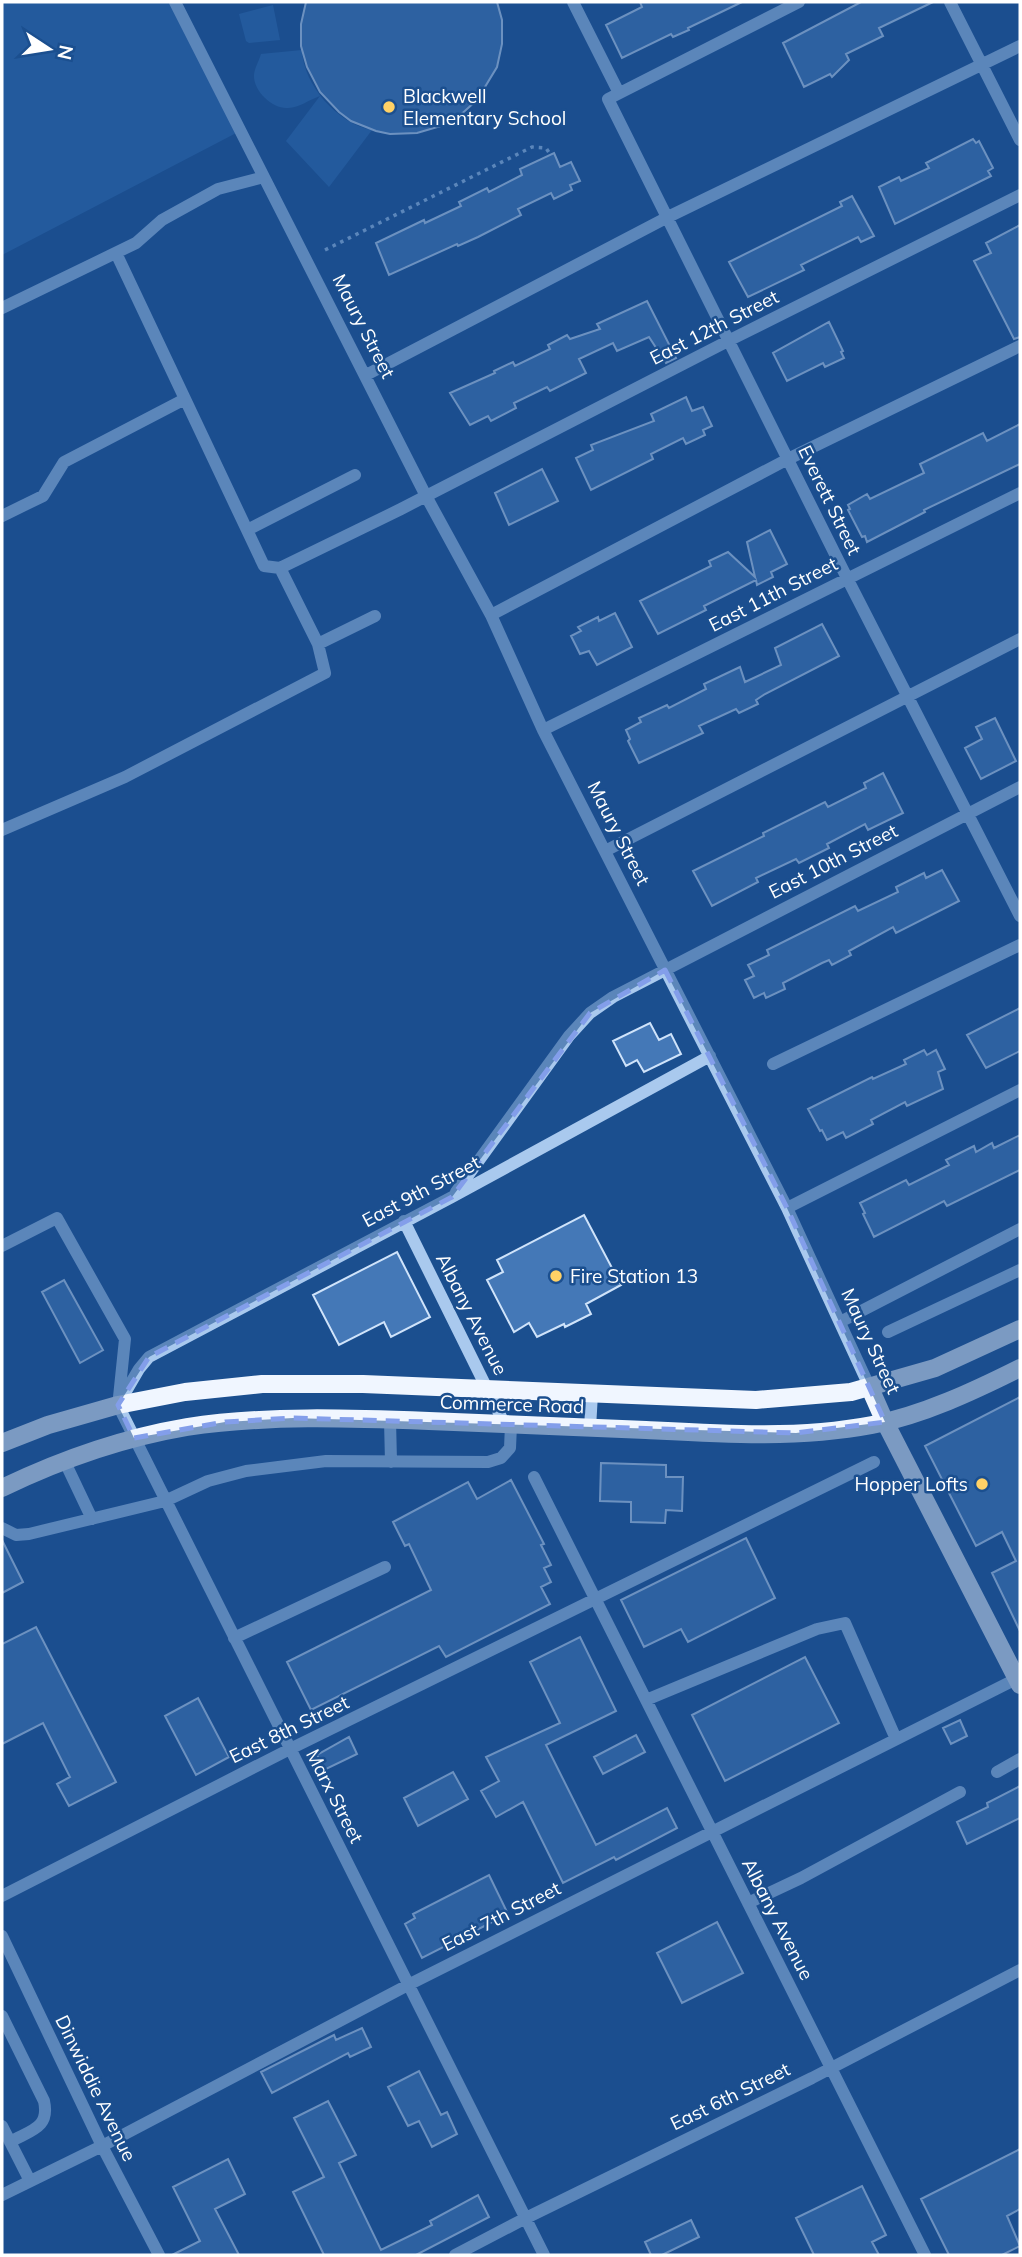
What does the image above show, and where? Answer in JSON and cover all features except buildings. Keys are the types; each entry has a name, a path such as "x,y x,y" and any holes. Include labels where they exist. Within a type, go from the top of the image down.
{"main road":[{"name":"Commerce Road","path":"2,1443 48,1425 118,1405 224,1387 283,1383 756,1400 793,1398 870,1388 947,1363 1020,1329"},
{"name":"Commerce Road","path":"2,1488 64,1460 134,1438 184,1428 260,1419 390,1420 796,1433 885,1422 947,1401 1020,1368"},
{"name":"Maury Street","path":"870,1388 1019,1680"}],"street":[{"name":"Maury Street","path":"175,2 426,496 491,615 543,730 787,1208 870,1388"},
{"name":"Everett Street","path":"573,2 668,217 847,578 1020,916"},
{"path":"613,96 799,2"},
{"path":"950,2 1020,140"},
{"path":"366,375 668,217 1020,46"},
{"path":"2,308 136,243 163,220 218,188 264,177"},
{"name":"East 12th Street","path":"280,568 1020,195"},
{"path":"2,830 125,778 325,673 318,644 280,568 264,566 116,253"},
{"path":"491,615 788,459 1020,346"},
{"path":"2,516 43,496 64,462 185,400"},
{"path":"247,530 355,475"},
{"name":"East 11th Street","path":"543,730 1020,493"},
{"path":"318,644 375,616"},
{"path":"605,851 1020,639"},
{"name":"East 10th Street","path":"452,1197 569,1036 590,1013 613,997 1020,787"},
{"path":"773,1064 1020,945"},
{"name":"East 9th Street","path":"118,1405 149,1357 452,1197 710,1056"},
{"path":"787,1208 1020,1090"},
{"path":"2,1246 57,1218 125,1339 118,1405"},
{"name":"Albany Avenue","path":"404,1221 508,1425"},
{"path":"840,1322 1020,1229"},
{"path":"888,1332 1020,1270"},
{"path":"590,1428 592,1394"},
{"name":"Marx Street","path":"118,1405 544,2255"},
{"path":"390,1420 391,1462"},
{"path":"2,1528 16,1535 29,1534 165,1501 208,1481 246,1471 326,1461 488,1462 501,1458 510,1448 508,1425"},
{"path":"64,1460 92,1519"},
{"path":"596,1600 874,1462"},
{"name":"Albany Avenue","path":"534,1477 925,2255"},
{"path":"234,1637 384,1567"},
{"name":"East 8th Street","path":"2,1896 290,1749 596,1600"},
{"path":"646,1700 817,1629 845,1623 896,1739"},
{"name":"East 7th Street","path":"2,2195 102,2146 408,1985 896,1739 1019,1680"},
{"path":"997,1772 1020,1759"},
{"path":"748,1903 801,1878 960,1792"},
{"name":"Dinwiddie Avenue","path":"2,1936 102,2146 159,2255"},
{"name":"East 6th Street","path":"456,2255 831,2068 1020,1970"},
{"path":"2,2015 44,2101 47,2114 43,2123 10,2142"},
{"path":"2,2126 30,2181"}],"path":[{"path":"325,250 532,147 546,148 550,154"}],"highlighted area":[{"path":"665,970 787,1208 885,1422 796,1433 293,1418 225,1422 134,1438 118,1405 149,1357 452,1197 590,1013"}],"shaded area":[{"path":"2,2 175,2 240,131 2,255"},
{"path":"273,5 280,40 246,41 239,14"},
{"path":"302,50 309,76 325,101 347,120 372,130 329,187 286,141 320,96 296,107 282,108 265,98 255,82 255,71 261,54"}],"place":[{"name":"Blackwell Elementary School","path":"389,107"},
{"name":"Fire Station 13","path":"556,1276"},
{"name":"Hopper Lofts","path":"982,1484"}]}
